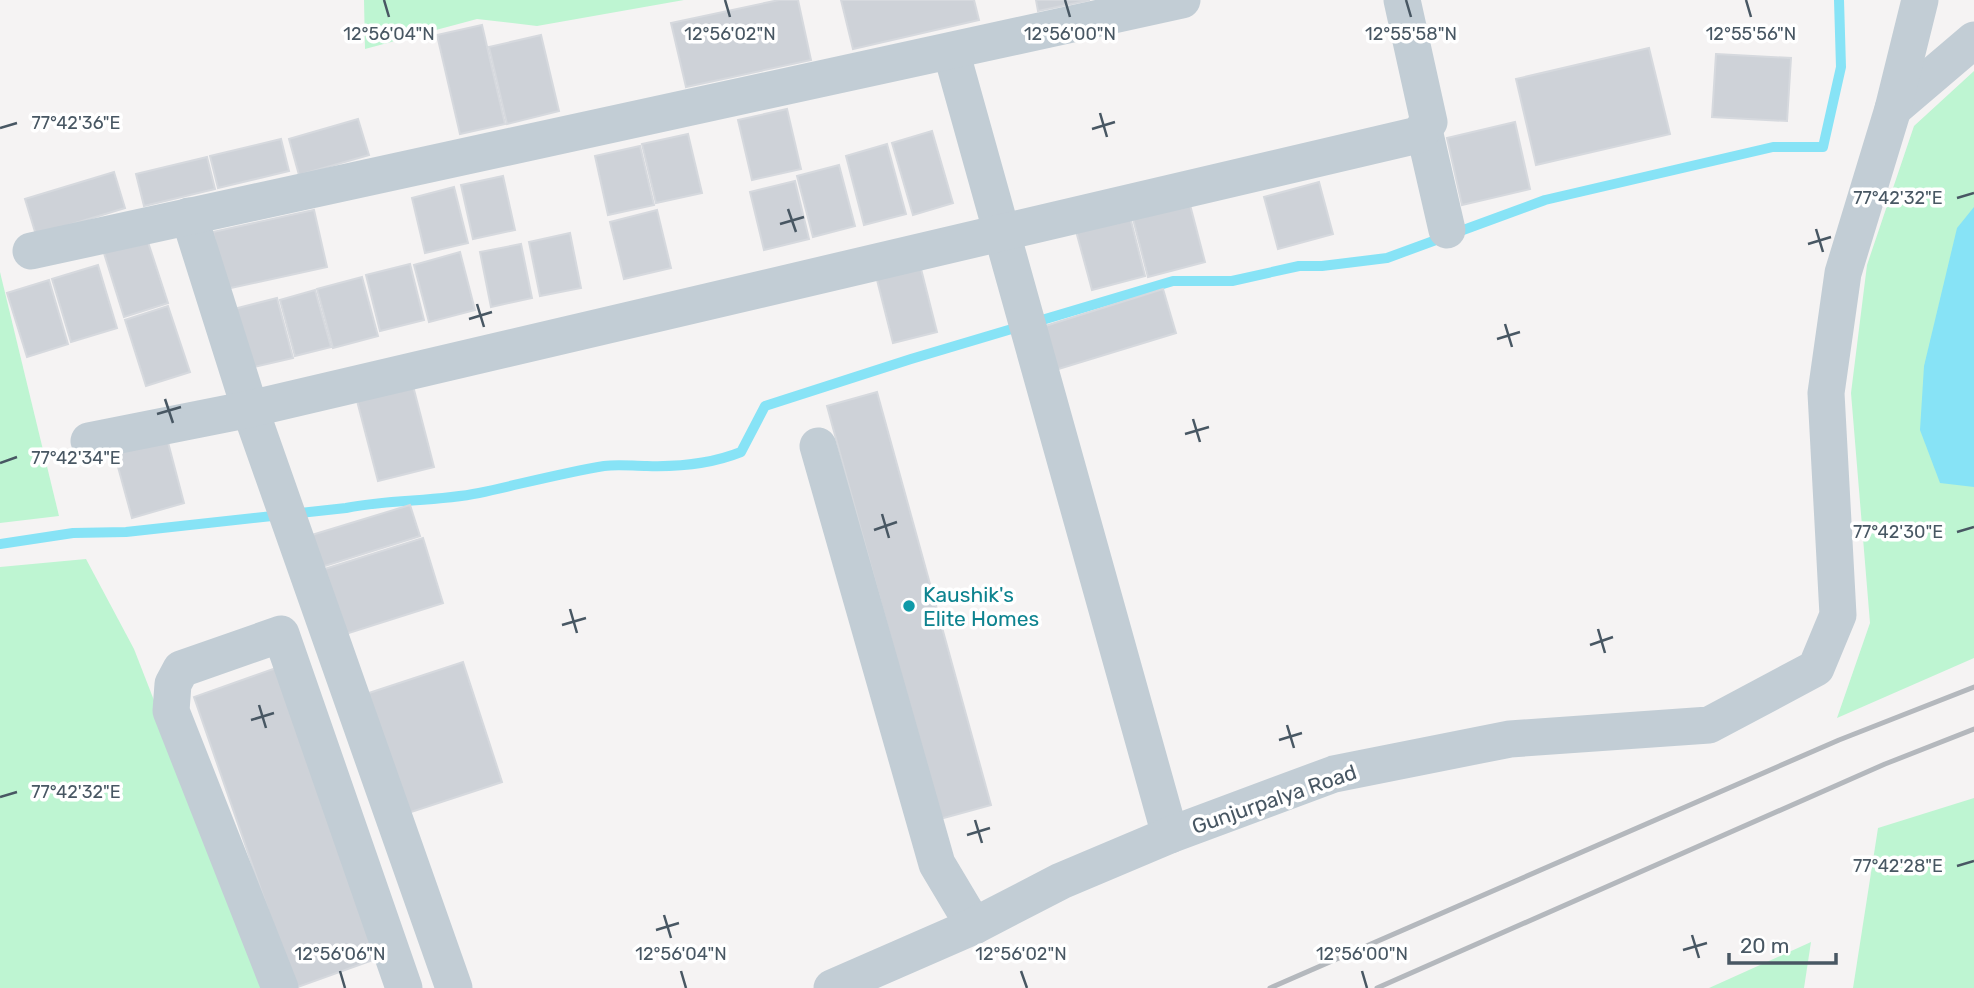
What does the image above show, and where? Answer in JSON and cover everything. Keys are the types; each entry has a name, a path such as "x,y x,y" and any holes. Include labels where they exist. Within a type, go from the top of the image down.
{"street":[{"path":"31,251 1182,0"},
{"path":"89,441 250,409 1418,135 1429,122 1402,0"},
{"path":"1893,109 1920,0"},
{"path":"1893,109 1974,40"},
{"path":"951,51 1170,835"},
{"name":"Gunjurpalya Road","path":"832,988 974,926 1061,881 1170,835 1334,774 1510,739 1709,725 1816,668 1838,615 1826,393 1843,273 1893,109"},
{"path":"1424,130 1447,230"},
{"path":"189,216 250,409 454,988"},
{"path":"818,446 937,864 974,926"},
{"path":"281,988 171,711 173,684 181,669 281,634 404,988"}],"green space":[{"path":"364,0 684,0 537,26 477,19 365,49"},
{"path":"1974,71 1974,658 1837,718 1870,623 1851,393 1867,265 1914,126"},
{"path":"0,272 59,516 0,523"},
{"path":"86,559 134,649 266,988 0,988 0,567"},
{"path":"1974,798 1974,988 1853,988 1878,828"},
{"path":"1811,942 1804,988 1709,988"}],"water":[{"path":"1974,207 1974,487 1940,483 1920,430 1924,366 1957,228"}],"building":[{"path":"779,0 798,0 811,60 686,87 671,23"},
{"path":"841,0 974,0 979,20 853,49"},
{"path":"1036,0 1090,0 1038,11"},
{"path":"482,25 505,124 460,134 437,35"},
{"path":"541,35 559,111 507,124 489,47"},
{"path":"1649,48 1670,134 1536,165 1516,79"},
{"path":"1716,54 1791,58 1787,121 1712,117"},
{"path":"787,109 801,169 752,180 738,120"},
{"path":"358,119 369,155 299,175 289,139"},
{"path":"1515,122 1530,189 1462,205 1447,138"},
{"path":"932,131 953,203 913,215 892,143"},
{"path":"688,134 702,193 656,203 642,144"},
{"path":"281,139 289,171 218,188 210,156"},
{"path":"887,144 906,214 864,225 846,156"},
{"path":"640,146 654,205 608,215 595,156"},
{"path":"207,157 215,189 144,206 136,174"},
{"path":"839,165 855,226 813,237 797,176"},
{"path":"114,172 125,208 36,235 25,199"},
{"path":"503,176 515,230 473,239 461,185"},
{"path":"795,181 809,239 764,250 750,192"},
{"path":"1319,182 1333,234 1278,249 1264,197"},
{"path":"454,187 468,243 425,253 412,198"},
{"path":"1189,201 1205,262 1148,277 1132,215"},
{"path":"314,210 327,267 226,289 213,232"},
{"path":"657,210 671,268 624,279 610,222"},
{"path":"1130,217 1145,276 1092,290 1076,231"},
{"path":"570,233 581,288 540,296 529,242"},
{"path":"146,236 168,303 124,317 103,250"},
{"path":"521,244 532,298 491,307 480,252"},
{"path":"460,252 475,310 429,322 414,265"},
{"path":"919,261 937,332 893,343 875,272"},
{"path":"410,264 424,320 380,331 366,275"},
{"path":"98,265 117,328 71,342 52,279"},
{"path":"362,277 378,336 333,348 317,289"},
{"path":"49,280 68,344 27,357 7,293"},
{"path":"1163,289 1176,333 1052,371 1039,328"},
{"path":"315,290 331,347 295,356 280,300"},
{"path":"277,298 293,358 241,370 226,311"},
{"path":"168,306 190,372 146,386 125,320"},
{"path":"412,382 434,467 378,481 356,397"},
{"name":"Kaushik's Elite Homes","path":"877,392 991,805 940,819 827,406"},
{"path":"165,431 184,503 132,518 112,445"},
{"path":"410,505 420,536 312,570 302,538"},
{"path":"423,538 443,603 333,638 312,573"},
{"path":"463,662 502,782 402,815 363,695"},
{"path":"276,668 376,959 295,988 194,697"}],"waterway":[{"path":"0,544 73,533 126,532 462,496 604,466 671,466 707,462 741,452 765,406 911,359 1173,281 1232,281 1299,266 1387,258 1545,200 1773,147 1823,147 1841,67 1839,0"}],"railway":[{"path":"1270,988 1839,740 1974,687"},
{"path":"1377,988 1885,764 1974,729"}],"place":[{"name":"Kaushik's Elite Homes","path":"909,606"}]}
